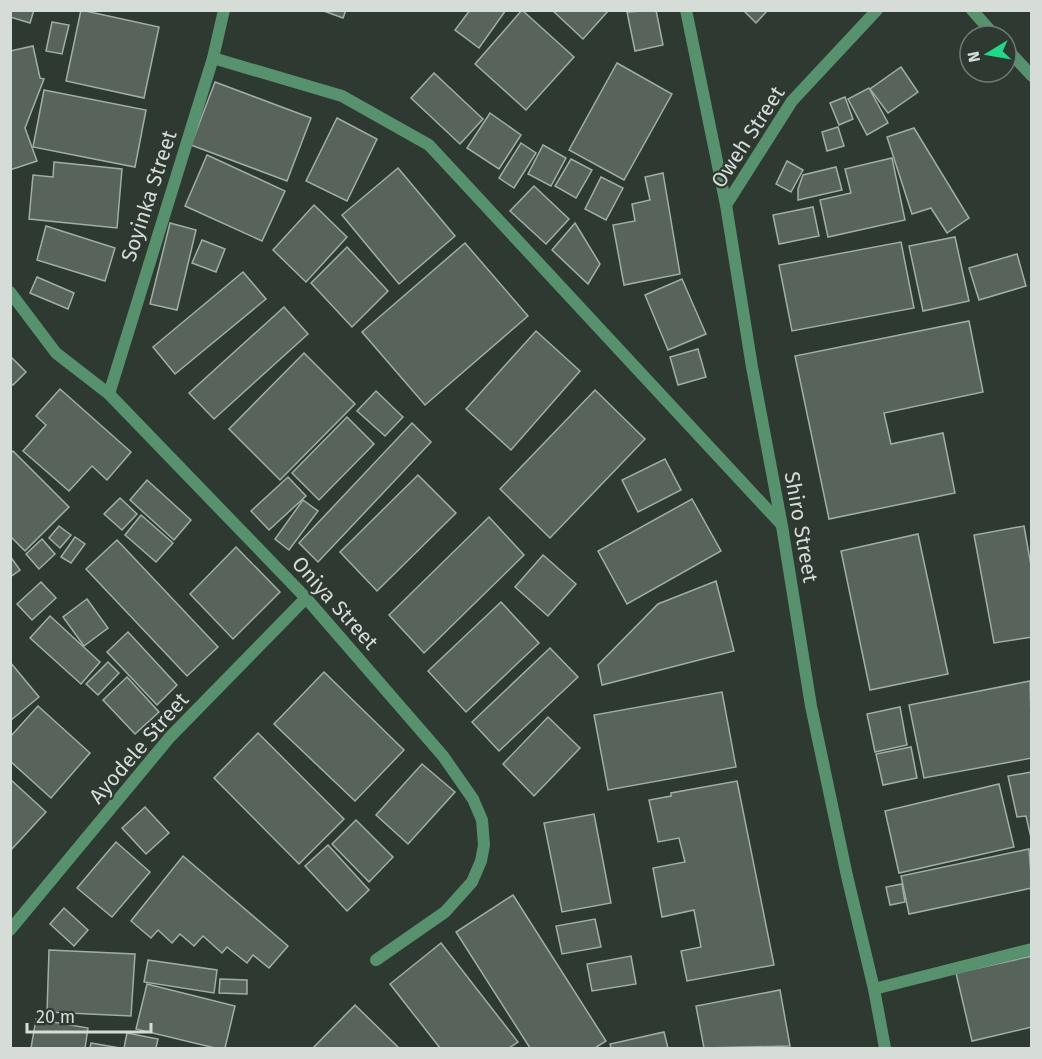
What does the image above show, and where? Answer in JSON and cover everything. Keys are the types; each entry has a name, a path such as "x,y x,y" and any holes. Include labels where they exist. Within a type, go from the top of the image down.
{"street":[{"name":"Soyinka Street","path":"108,394 213,58 224,10"},
{"name":"Shiro Street","path":"686,10 726,205 813,718 874,988 885,1048"},
{"name":"Oweh Street","path":"726,205 792,101 877,10"},
{"path":"972,10 984,24"},
{"path":"213,58 342,96 429,145 782,525"},
{"path":"1018,61 1032,76"},
{"name":"Oniya Street","path":"10,292 56,353 108,394 306,598 443,756 473,799 482,820 484,845 481,861 472,882 445,912 376,960"},
{"name":"Ayodele Street","path":"10,930 170,737 306,598"},
{"path":"874,988 1032,949"}],"building":[{"path":"10,10 34,10 30,23 10,17"},
{"path":"81,10 159,27 144,98 66,81"},
{"path":"321,10 346,10 343,18"},
{"path":"470,10 506,10 479,48 455,30"},
{"path":"522,10 574,57 526,110 475,64"},
{"path":"552,10 609,10 583,39"},
{"path":"656,10 663,45 635,51 627,12"},
{"path":"743,10 768,10 756,23"},
{"path":"52,22 69,25 62,54 46,51"},
{"path":"33,46 40,78 44,79 25,128 37,161 10,170 10,51"},
{"path":"617,63 672,94 624,180 569,150"},
{"path":"901,67 918,92 888,113 870,89"},
{"path":"434,73 483,119 460,144 411,98"},
{"path":"215,82 311,118 287,181 191,145"},
{"path":"869,88 888,123 867,135 848,99"},
{"path":"44,90 146,110 135,167 33,147"},
{"path":"845,97 853,119 839,125 830,103"},
{"path":"490,113 521,135 499,169 467,148"},
{"path":"337,118 377,139 347,201 306,181"},
{"path":"838,127 844,146 827,151 822,132"},
{"path":"914,128 969,218 947,233 931,208 912,214 887,137"},
{"path":"521,143 536,153 514,188 499,178"},
{"path":"543,145 566,158 551,186 528,174"},
{"path":"207,155 285,191 262,241 185,206"},
{"path":"892,158 905,220 828,237 820,200 851,193 845,169"},
{"path":"571,159 592,170 576,198 555,186"},
{"path":"787,161 803,170 791,192 776,184"},
{"path":"54,162 122,169 117,228 29,219 33,175 53,177"},
{"path":"836,167 842,190 798,200 798,189 803,175"},
{"path":"398,168 455,236 399,284 342,215"},
{"path":"663,173 680,274 624,285 613,225 635,221 632,204 650,200 645,177"},
{"path":"601,177 623,188 606,220 585,209"},
{"path":"534,186 569,219 546,244 510,211"},
{"path":"314,205 347,237 306,282 273,250"},
{"path":"813,207 819,236 779,244 773,215"},
{"path":"170,223 196,230 177,310 150,304"},
{"path":"575,223 600,264 588,284 552,250"},
{"path":"46,226 115,248 105,281 37,260"},
{"path":"955,237 969,301 923,311 909,246"},
{"path":"202,240 225,249 216,272 192,263"},
{"path":"901,242 914,308 792,331 779,265"},
{"path":"465,243 528,316 425,405 362,332"},
{"path":"347,247 388,291 352,327 311,283"},
{"path":"1017,254 1026,286 979,300 969,268"},
{"path":"243,272 266,299 175,374 153,347"},
{"path":"37,277 74,293 68,309 30,293"},
{"path":"682,279 706,334 668,350 645,295"},
{"path":"284,307 308,334 214,419 189,393"},
{"path":"969,321 983,392 884,413 891,444 943,433 955,493 829,519 795,356"},
{"path":"536,331 580,371 511,450 466,409"},
{"path":"698,349 706,377 678,385 670,357"},
{"path":"304,353 355,404 280,480 229,429"},
{"path":"10,356 26,372 13,385 10,383"},
{"path":"60,389 131,452 107,480 92,466 69,491 23,451 46,425 36,416"},
{"path":"595,390 645,439 550,538 500,489"},
{"path":"376,391 403,417 385,436 357,411"},
{"path":"347,417 374,444 319,500 292,473"},
{"path":"412,423 431,442 318,562 299,543"},
{"path":"13,451 69,507 25,551 10,536 10,454"},
{"path":"665,459 681,490 638,512 622,480"},
{"path":"418,475 456,513 377,591 340,552"},
{"path":"288,477 306,496 269,530 251,511"},
{"path":"147,480 191,520 174,540 130,500"},
{"path":"120,498 137,514 122,530 104,514"},
{"path":"692,499 721,551 627,604 598,551"},
{"path":"303,500 318,511 289,550 275,539"},
{"path":"141,515 173,543 156,562 125,535"},
{"path":"489,517 524,555 424,653 389,615"},
{"path":"59,526 71,535 60,548 49,538"},
{"path":"1024,526 1032,571 1032,637 994,643 974,535"},
{"path":"918,534 948,674 870,690 841,551"},
{"path":"75,537 85,544 71,563 61,557"},
{"path":"42,539 55,554 39,569 26,554"},
{"path":"117,540 218,647 187,676 86,569"},
{"path":"236,547 280,592 233,639 190,594"},
{"path":"543,555 576,584 548,616 515,587"},
{"path":"10,556 20,570 10,577"},
{"path":"716,581 734,651 602,685 598,665 658,604"},
{"path":"41,582 56,598 32,620 17,604"},
{"path":"87,599 108,628 84,646 63,617"},
{"path":"501,602 539,643 466,712 428,671"},
{"path":"50,616 100,662 81,684 30,638"},
{"path":"128,632 177,685 157,705 107,652"},
{"path":"550,648 578,677 499,751 472,722"},
{"path":"10,662 39,697 10,721"},
{"path":"108,662 119,673 98,695 86,684"},
{"path":"324,672 404,750 355,801 274,724"},
{"path":"127,677 159,712 135,734 103,700"},
{"path":"1030,681 1032,758 924,778 909,705"},
{"path":"722,692 736,767 608,790 594,715"},
{"path":"38,706 90,753 51,798 10,761 10,737"},
{"path":"900,707 907,745 875,752 867,714"},
{"path":"548,717 580,748 534,796 503,764"},
{"path":"258,733 344,819 299,864 214,778"},
{"path":"911,747 917,778 883,785 876,754"},
{"path":"422,764 455,792 408,844 376,815"},
{"path":"1032,772 1032,842 1026,816 1017,817 1008,776"},
{"path":"10,779 46,812 10,851"},
{"path":"737,781 774,965 687,981 681,951 701,947 694,910 662,917 653,868 685,862 679,838 658,842 649,800 671,796 671,793"},
{"path":"999,784 1014,847 899,873 885,811"},
{"path":"145,807 169,833 146,854 122,828"},
{"path":"594,814 611,903 562,912 544,823"},
{"path":"356,820 393,857 369,882 332,844"},
{"path":"116,842 150,872 112,917 77,888"},
{"path":"328,845 369,890 347,911 305,866"},
{"path":"1029,849 1032,888 909,914 901,876"},
{"path":"183,856 288,946 269,968 253,955 247,963 227,947 222,953 203,936 194,946 180,934 172,943 158,930 151,938 131,921"},
{"path":"902,884 905,902 890,905 886,887"},
{"path":"513,895 606,1041 595,1048 530,1048 456,932"},
{"path":"64,908 88,930 74,946 50,924"},
{"path":"595,919 601,947 562,954 556,926"},
{"path":"441,943 518,1042 509,1048 440,1048 390,984"},
{"path":"49,950 135,954 131,1016 47,1012"},
{"path":"631,956 636,984 592,991 587,964"},
{"path":"1032,956 1032,1027 972,1041 956,973"},
{"path":"148,960 217,970 214,993 144,982"},
{"path":"220,979 247,980 247,994 219,993"},
{"path":"147,984 235,1006 225,1048 215,1048 136,1029"},
{"path":"780,990 790,1046 704,1048 696,1006"},
{"path":"355,1005 399,1048 313,1048"},
{"path":"36,1019 88,1028 85,1048 31,1048"},
{"path":"664,1032 668,1048 611,1048 610,1044"},
{"path":"127,1033 158,1039 156,1048 124,1048"},
{"path":"91,1043 120,1048 90,1048"}]}
